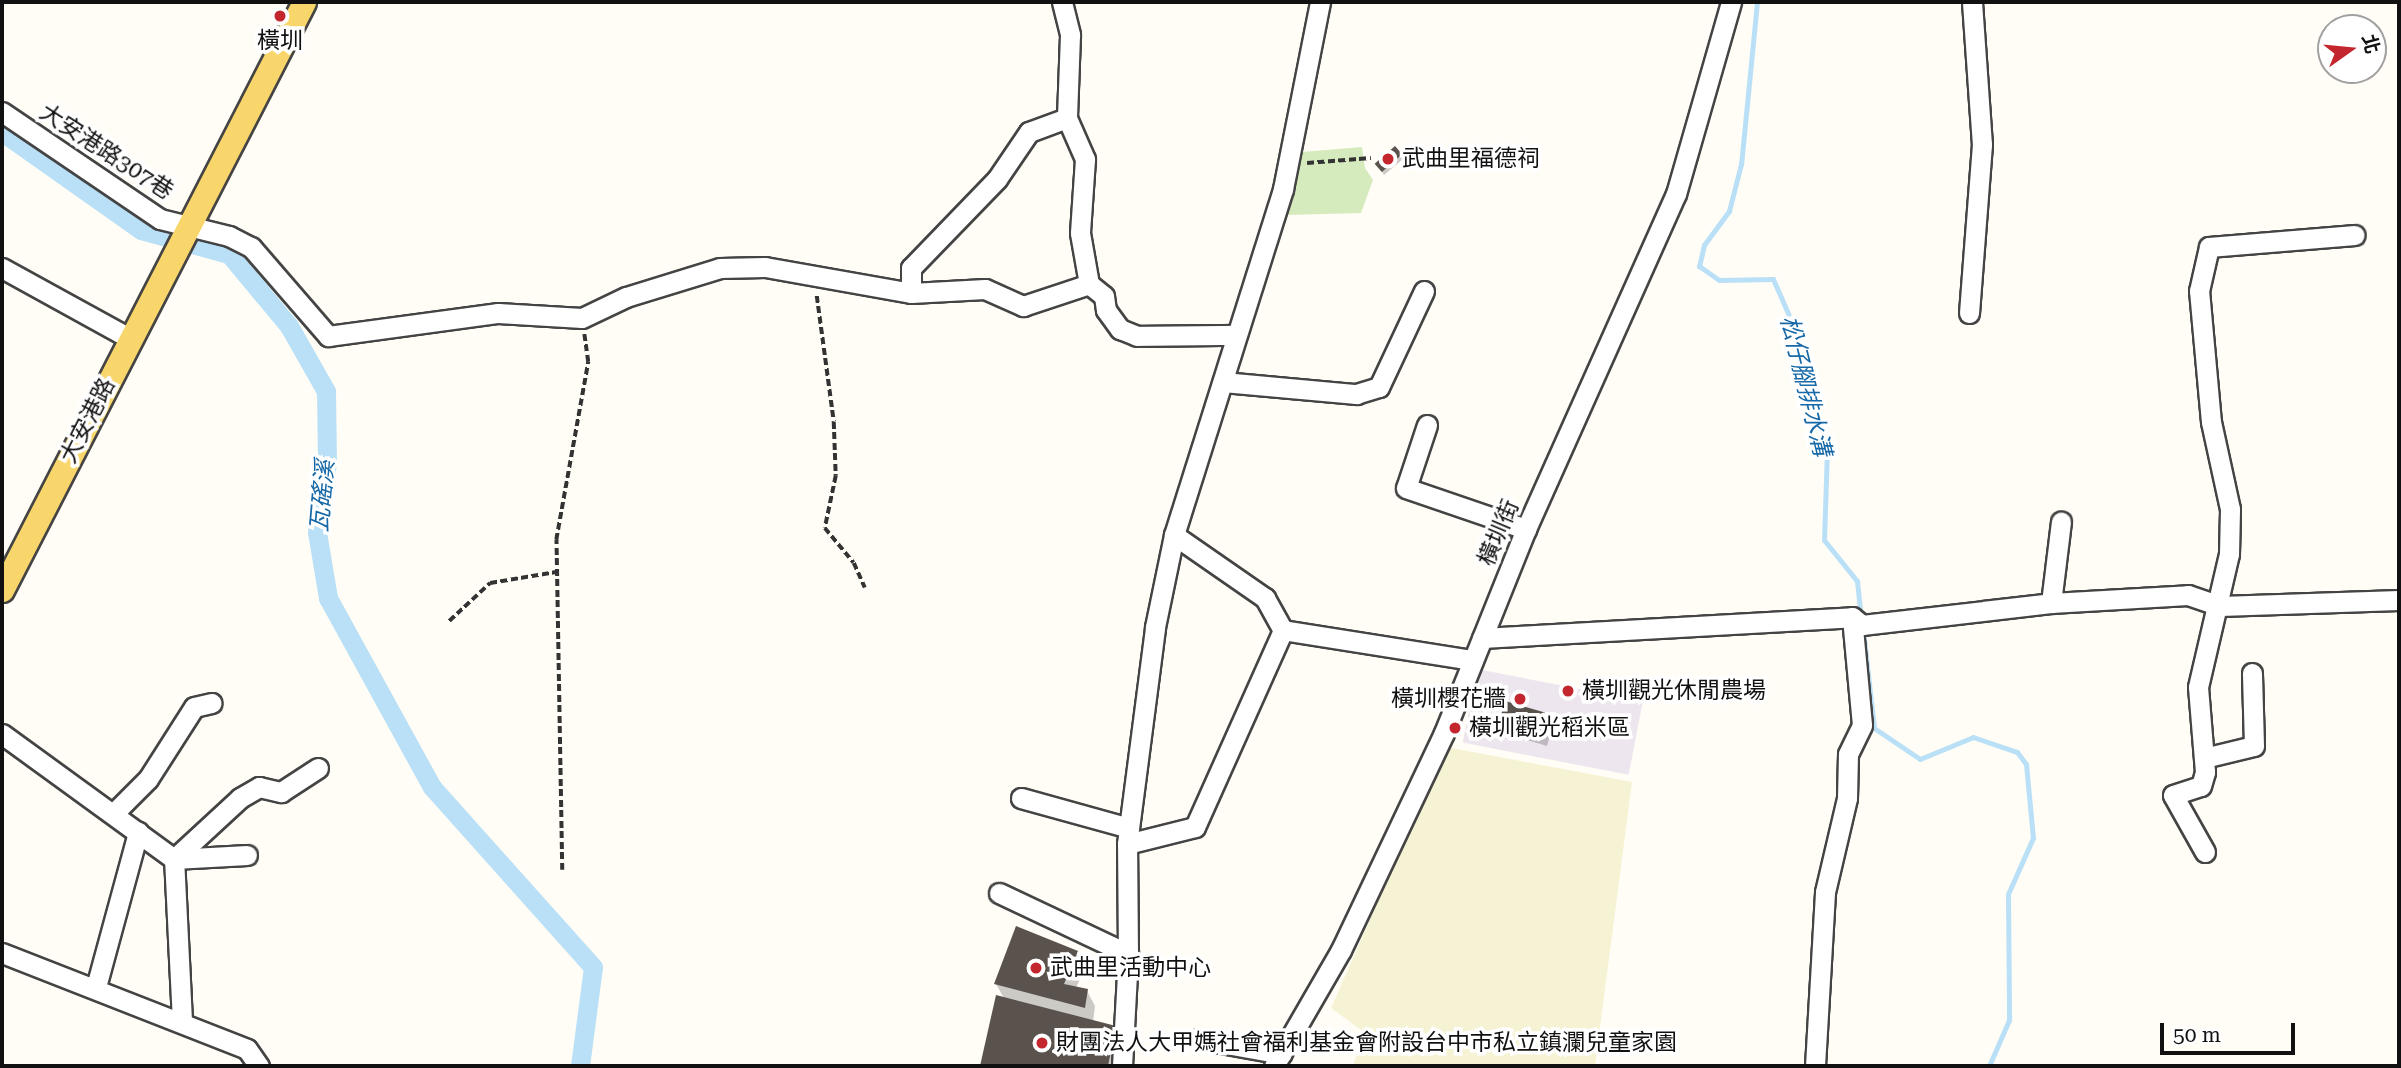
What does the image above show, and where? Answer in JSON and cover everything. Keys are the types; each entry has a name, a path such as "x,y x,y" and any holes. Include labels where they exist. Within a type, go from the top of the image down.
{"main road":[{"path":"187,226 304,2"},
{"name":"大安港路","path":"2,590 187,226"}],"street":[{"path":"1062,2 1070,35 1067,118 1085,159 1080,233 1089,284 1104,296 1107,310 1121,329 1137,337 1236,335"},
{"path":"1122,1066 1128,954 1128,836 1155,627 1174,535 1223,382 1287,164 1320,2"},
{"name":"橫圳街","path":"1278,1060 1341,950 1444,733 1526,529 1675,194 1731,2"},
{"path":"1969,313 1982,145 1972,2"},
{"name":"大安港路307巷","path":"2,112 160,219 229,236 251,247 328,336 498,313 582,318"},
{"path":"911,293 911,268 997,179 1029,132 1067,118"},
{"path":"2205,852 2173,794 2201,786 2204,758 2198,687 2207,641 2220,606 2229,554 2230,509 2211,422 2199,291 2209,247 2355,235"},
{"path":"582,318 626,297 720,268 765,267 911,293 985,289 1023,306 1089,284"},
{"path":"2,268 131,339"},
{"path":"1223,382 1356,394 1379,387 1424,291"},
{"path":"1427,425 1406,488 1526,529"},
{"path":"2051,603 2061,522"},
{"path":"1174,535 1265,598 1283,630"},
{"path":"1482,638 1863,622 2051,603 2188,595 2220,606 2399,600"},
{"path":"1815,1066 1825,892 1847,798 1848,754 1862,725 1863,622"},
{"path":"1283,630 1473,660"},
{"path":"1021,798 1128,836 1195,827 1283,630"},
{"path":"2204,758 2254,746 2252,673"},
{"path":"114,813 148,779 194,707 212,703"},
{"path":"2,734 174,859 247,855"},
{"path":"181,1021 174,859 240,798 259,787 281,792 318,768"},
{"path":"96,987 138,832"},
{"path":"999,893 1128,954"},
{"path":"2,953 96,987 247,1049 259,1066"},
{"path":"1198,1039 1278,1060"}],"path":[{"path":"1287,164 1371,158"},
{"path":"815,276 834,422 836,475 825,528 854,563 865,589"},
{"path":"562,870 556,540 589,362 582,318"},
{"path":"449,621 490,583 556,572"}],"shaded area":[{"name":"橫圳觀光休閒農場","path":"1477,669 1643,701 1629,775 1463,743"},
{"path":"1446,747 1632,782 1595,1066 1353,1066 1364,1032 1331,1008"}],"green space":[{"path":"1362,147 1365,168 1373,180 1361,213 1286,215 1302,152"}],"building":[{"name":"武曲里福德祠","path":"1395,146 1402,154 1382,172 1375,164"},
{"path":"1505,701 1549,714 1543,737 1498,724"},
{"name":"武曲里活動中心","path":"1016,926 1078,951 1064,984 1088,989 1085,1008 994,984"},
{"name":"財團法人大甲媽社會福利基金會附設台中市私立鎮瀾兒童家園","path":"996,995 1116,1026 1108,1066 980,1066"}],"waterway":[{"name":"松仔腳排水溝","path":"1757,2 1741,164 1729,211 1704,245 1699,266 1719,280 1773,279 1797,334 1827,450 1824,540 1857,581 1861,617"},
{"name":"瓦磘溪","path":"2,132 141,230 229,254 289,326 326,391 327,463 317,532 328,598 432,787 593,967 580,1066"},
{"name":"松仔腳排水溝","path":"1863,630 1874,728 1920,759 1973,737 2017,752 2026,764 2033,838 2008,894 2009,1020 1989,1066"}],"place":[{"name":"橫圳","path":"280,16"},
{"name":"武曲里福德祠","path":"1388,159"},
{"name":"橫圳觀光休閒農場","path":"1568,691"},
{"name":"橫圳櫻花牆","path":"1520,699"},
{"name":"橫圳觀光稻米區","path":"1455,728"},
{"name":"武曲里活動中心","path":"1036,968"},
{"name":"財團法人大甲媽社會福利基金會附設台中市私立鎮瀾兒童家園","path":"1042,1043"}]}
